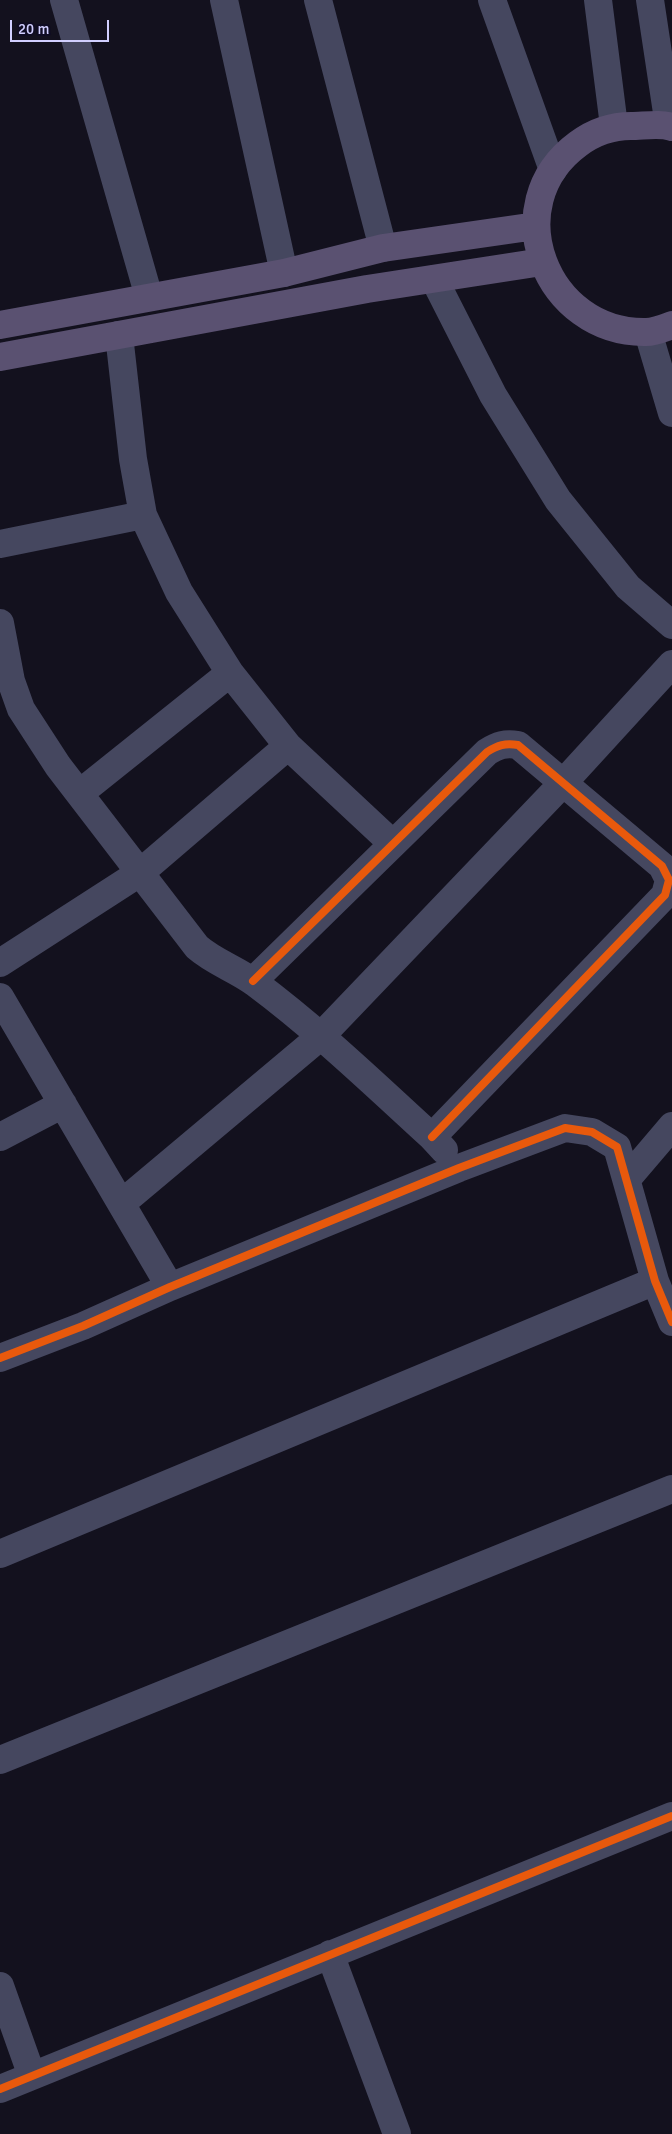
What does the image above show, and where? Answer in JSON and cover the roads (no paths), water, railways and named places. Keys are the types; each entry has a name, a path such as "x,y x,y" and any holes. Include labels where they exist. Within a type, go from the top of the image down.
{"main road":[{"path":"660,329 621,330 595,322 572,306 554,286 542,262 536,226 540,197 553,170 570,150 590,135 614,126 671,127"},
{"path":"0,325 284,273 383,248 536,226"},
{"path":"0,357 367,289 542,262"}],"street":[{"path":"64,0 149,297"},
{"path":"224,0 284,273"},
{"path":"318,0 383,248"},
{"path":"492,0 553,170"},
{"path":"598,0 614,126"},
{"path":"650,0 671,127"},
{"path":"434,279 492,395 558,500 628,588 672,625"},
{"path":"660,329 672,413"},
{"path":"119,335 133,459 143,515 179,592 230,674 288,746 393,844"},
{"path":"0,544 143,515"},
{"path":"0,623 11,681 21,709 58,766 197,947 208,956 253,981 321,1036 432,1138 459,1168"},
{"path":"122,1203 321,1036 564,782 672,664"},
{"path":"80,793 230,674"},
{"path":"253,981 487,752 498,744 518,745 662,866 669,880 665,896 432,1138"},
{"path":"0,963 141,872 288,746"},
{"path":"0,997 170,1287"},
{"path":"0,1138 63,1104"},
{"path":"627,1180 672,1126"},
{"path":"0,1358 83,1326 170,1287 459,1168 565,1128 592,1132 616,1147 655,1281 672,1322"},
{"path":"0,1554 655,1281"},
{"path":"0,1760 672,1489"},
{"path":"0,2089 672,1816"},
{"path":"330,1954 397,2134"},
{"path":"0,1986 32,2076"}]}
